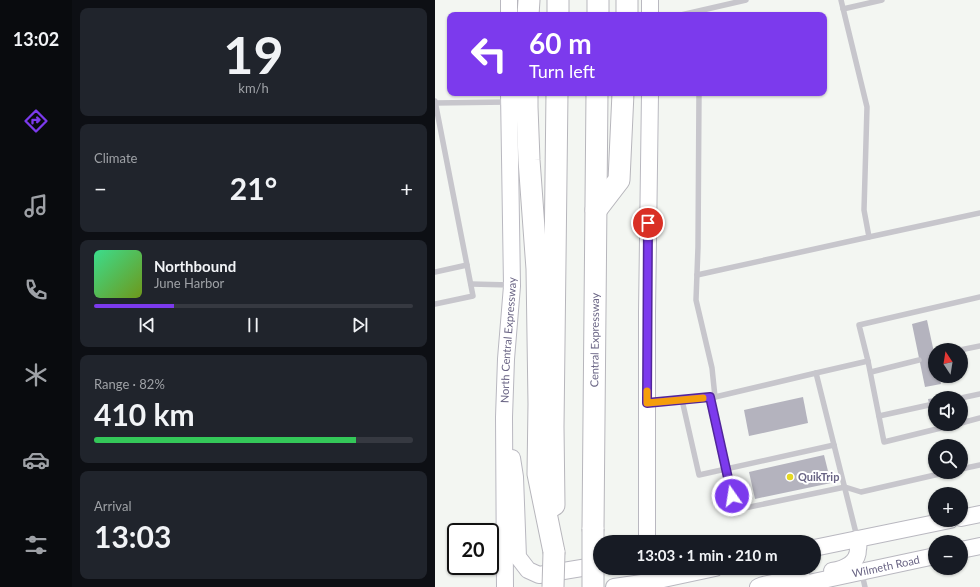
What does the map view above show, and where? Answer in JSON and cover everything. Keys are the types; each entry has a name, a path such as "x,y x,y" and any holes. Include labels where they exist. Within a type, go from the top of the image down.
{"highway":[{"path":"528,12 529,0"},
{"path":"558,0 558,12"},
{"path":"598,0 598,12"},
{"path":"627,0 627,12"},
{"path":"527,96 529,160 537,269 539,404 538,474 554,552"},
{"path":"553,587 553,427 557,96"},
{"name":"Central Expressway","path":"593,587 597,96"},
{"path":"596,210 619,180 623,96"}],"main road":[{"path":"509,0 509,12"},
{"path":"650,0 650,12"},
{"path":"647,535 650,96"},
{"name":"North Central Expressway","path":"505,587 504,417 506,358 512,286 509,98"},
{"path":"504,417 515,477 518,558 529,570 539,575 593,566"},
{"path":"968,517 980,514"},
{"path":"642,535 647,523"},
{"path":"821,547 928,524"},
{"path":"758,587 838,570 851,565 859,550 857,539"},
{"path":"968,549 980,546"},
{"name":"Wilmeth Road","path":"790,587 863,580 928,558"},
{"path":"614,587 673,575"}],"lane":[{"path":"699,12 746,0"},
{"path":"841,0 867,107 864,210 869,237"},
{"path":"843,9 882,0"},
{"path":"699,96 696,300 712,368 713,397 735,510 845,487 861,492 928,477"},
{"path":"435,304 473,296 435,102 509,98"},
{"path":"697,276 980,213"},
{"path":"435,272 467,265"},
{"path":"471,284 512,286"},
{"path":"929,431 884,442 871,372 859,325 980,297"},
{"path":"968,349 980,346"},
{"path":"871,372 919,360"},
{"path":"647,403 713,397 868,361"},
{"path":"816,373 857,539"},
{"path":"968,397 980,394"},
{"path":"682,400 699,475 834,445"},
{"path":"879,416 928,405"},
{"path":"968,421 980,418"},
{"path":"968,468 980,465"}],"building":[{"path":"927,320 932,343 928,343 928,383 941,384 925,387 912,324"},
{"path":"803,397 808,423 749,436 744,410"},
{"name":"QuikTrip","path":"824,455 831,483 755,499 749,472"}],"slow traffic":[{"path":"647,391 647,403 703,398"}],"place":[{"name":"QuikTrip","path":"790,477"}],"route":[{"path":"648,223 647,403 710,397 732,496"}]}
